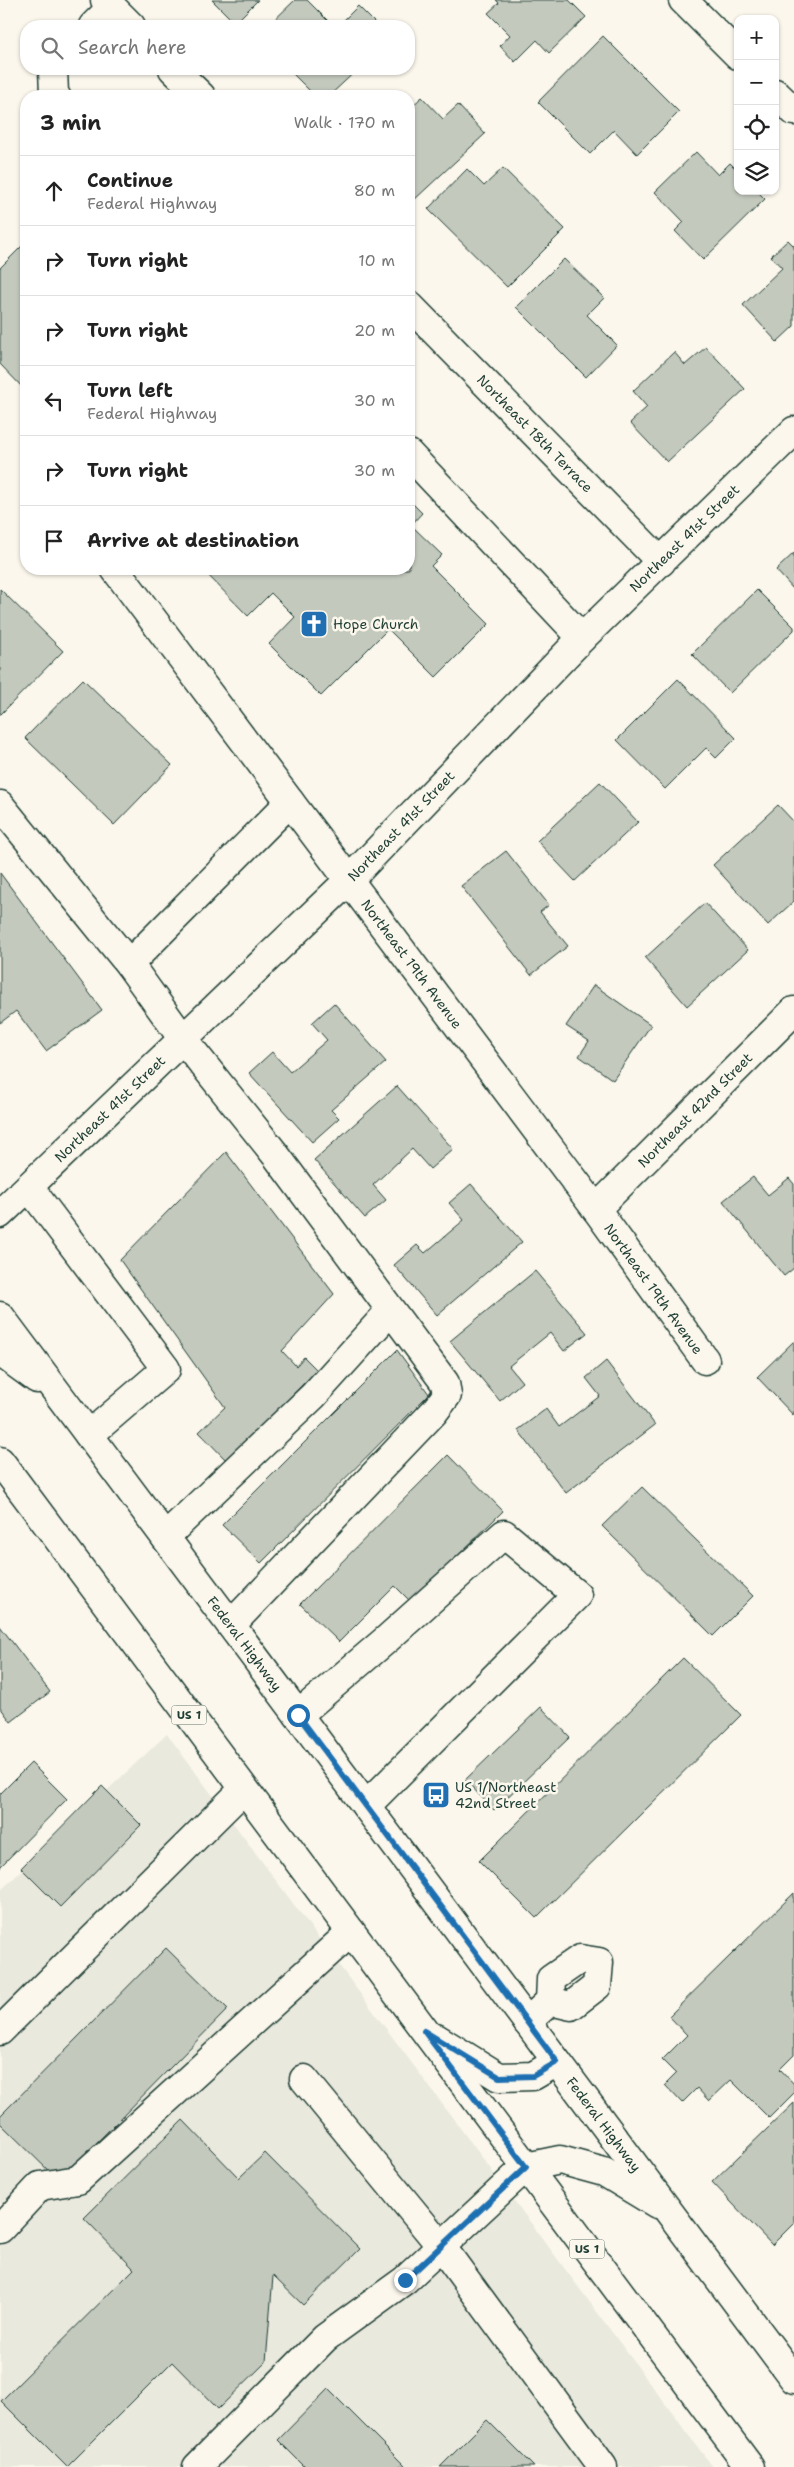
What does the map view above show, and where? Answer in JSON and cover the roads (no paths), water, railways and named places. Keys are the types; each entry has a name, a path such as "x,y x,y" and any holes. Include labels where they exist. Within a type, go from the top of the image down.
{"main road":[{"path":"683,0 734,51"},
{"path":"102,20 116,11"},
{"path":"54,75 56,90"},
{"path":"180,75 195,90"},
{"path":"779,96 794,111"},
{"name":"Northeast 18th Terrace","path":"415,311 661,562"},
{"name":"Northeast 41st Street","path":"0,1214 349,880 582,638 794,431"},
{"path":"415,460 582,638"},
{"name":"Northeast 19th Avenue","path":"120,575 596,1209 705,1360"},
{"path":"129,964 290,802"},
{"path":"0,805 129,964 183,1039 275,1154 445,1383 447,1395 434,1412 230,1625"},
{"name":"Northeast 42nd Street","path":"596,1209 794,1011"},
{"path":"29,1187 166,1369 89,1435"},
{"path":"165,1537 313,1396 390,1311"},
{"name":"Federal Highway","path":"0,1316 794,2380"},
{"path":"0,1352 60,1396"},
{"name":"US 1","path":"0,1461 750,2467"},
{"path":"298,1715 387,1639 504,1534 577,1595 366,1806"},
{"path":"0,2031 244,1789"},
{"path":"0,2229 40,2186 78,2180 351,1932"},
{"path":"527,2022 550,2001"},
{"path":"424,2031 499,2077 533,2076 557,2062"},
{"path":"304,2079 441,2246 603,2467"},
{"path":"197,2467 325,2338 405,2280 526,2167 560,2160 604,2172 667,2210"}],"place":[{"name":"Hope Church","path":"314,624"},
{"name":"US 1/Northeast 42nd Street","path":"436,1795"}]}
